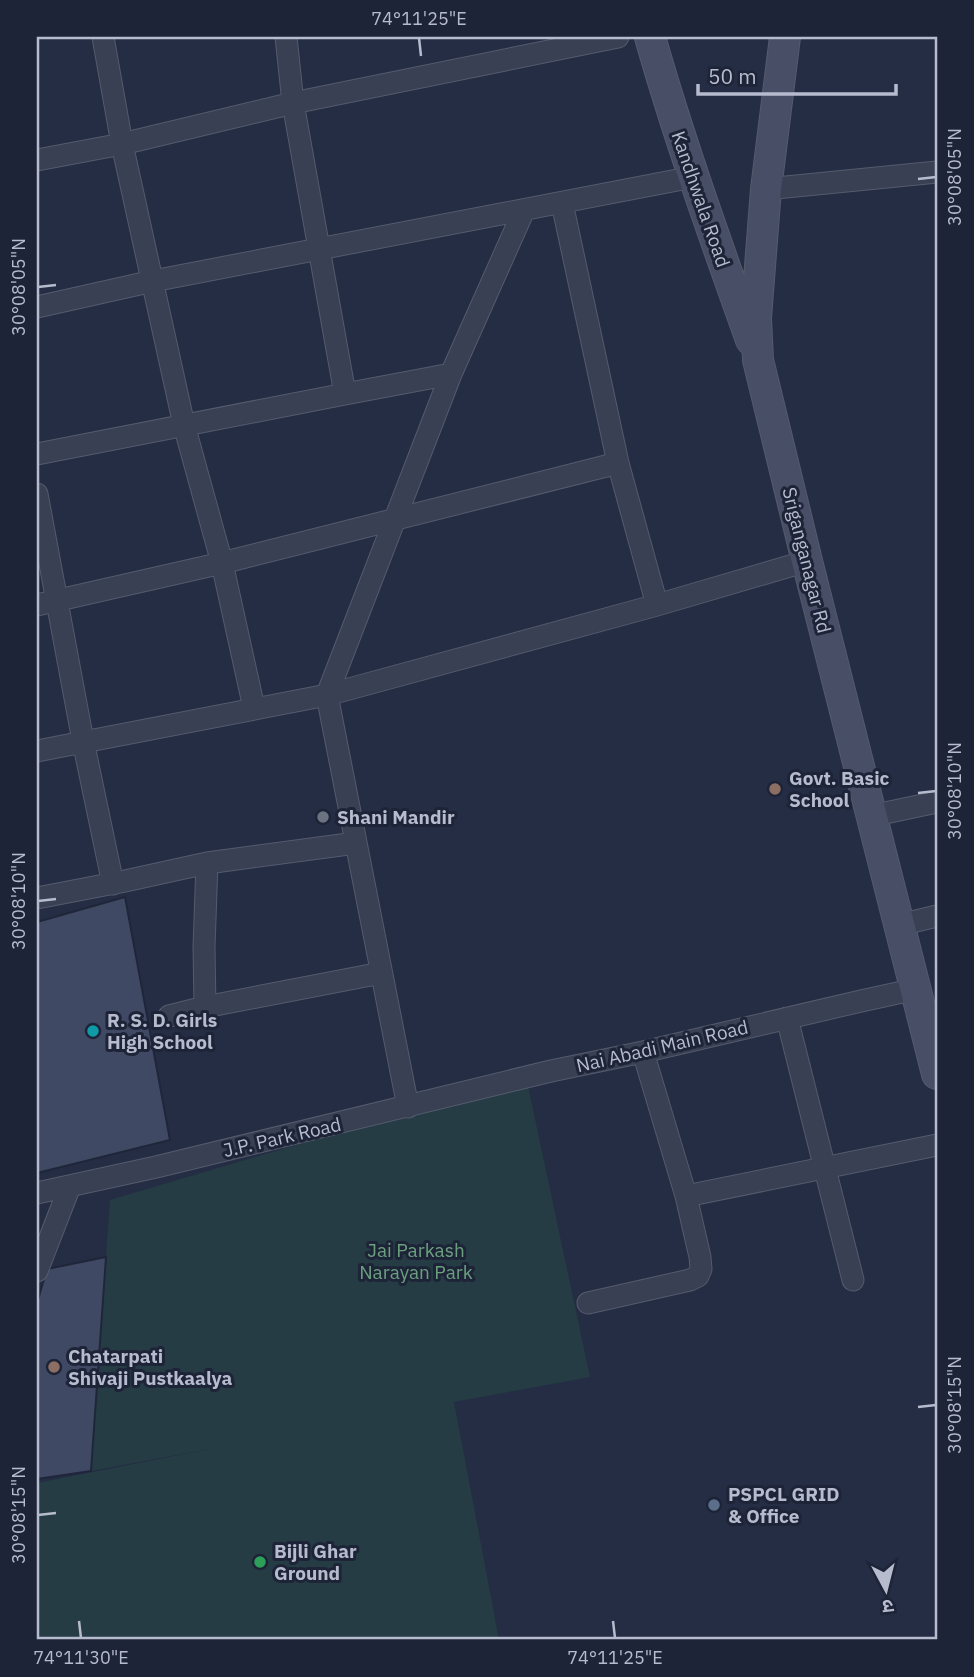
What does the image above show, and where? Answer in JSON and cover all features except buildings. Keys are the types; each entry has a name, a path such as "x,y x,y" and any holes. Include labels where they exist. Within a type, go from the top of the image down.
{"main road":[{"name":"Kandhwala Road","path":"650,37 670,109 758,360"},
{"name":"Sriganganagar Rd","path":"785,37 766,189 756,318 758,360 937,1074"}],"street":[{"path":"103,37 122,144 184,425 222,563 254,708"},
{"path":"286,37 293,103 345,394"},
{"path":"37,160 122,144 293,103 618,37"},
{"path":"37,307 153,281 693,177"},
{"path":"766,189 936,177"},
{"path":"562,203 618,463 657,606"},
{"path":"408,1107 327,695 451,374 524,210"},
{"path":"37,454 451,374"},
{"path":"47,603 222,563 618,463"},
{"path":"37,494 47,603 83,741 113,884"},
{"path":"37,751 327,695 657,606 807,561"},
{"path":"871,816 937,802"},
{"path":"37,898 207,863 356,843"},
{"path":"205,1007 207,863"},
{"path":"899,925 937,916"},
{"path":"169,1016 381,972"},
{"name":"Nai Abadi Main Road","path":"408,1107 551,1070 643,1052 916,989"},
{"path":"787,1018 853,1280"},
{"path":"588,1303 690,1280 698,1276 701,1269 686,1196 643,1052"},
{"name":"J.P. Park Road","path":"37,1193 408,1107"},
{"path":"686,1196 937,1145"},
{"path":"37,1271 70,1186"}],"green space":[{"name":"Jai Parkash Narayan Park","path":"526,1077 590,1377 454,1402 499,1640 37,1640 37,1483 220,1447 91,1471 110,1200"}],"place":[{"name":"Govt. Basic School","path":"775,789"},
{"name":"Shani Mandir","path":"323,817"},
{"name":"R. S. D. Girls High School","path":"93,1031"},
{"name":"Chatarpati Shivaji Pustkaalya","path":"54,1367"},
{"name":"PSPCL GRID & Office","path":"714,1505"},
{"name":"Bijli Ghar Ground","path":"260,1562"}]}
